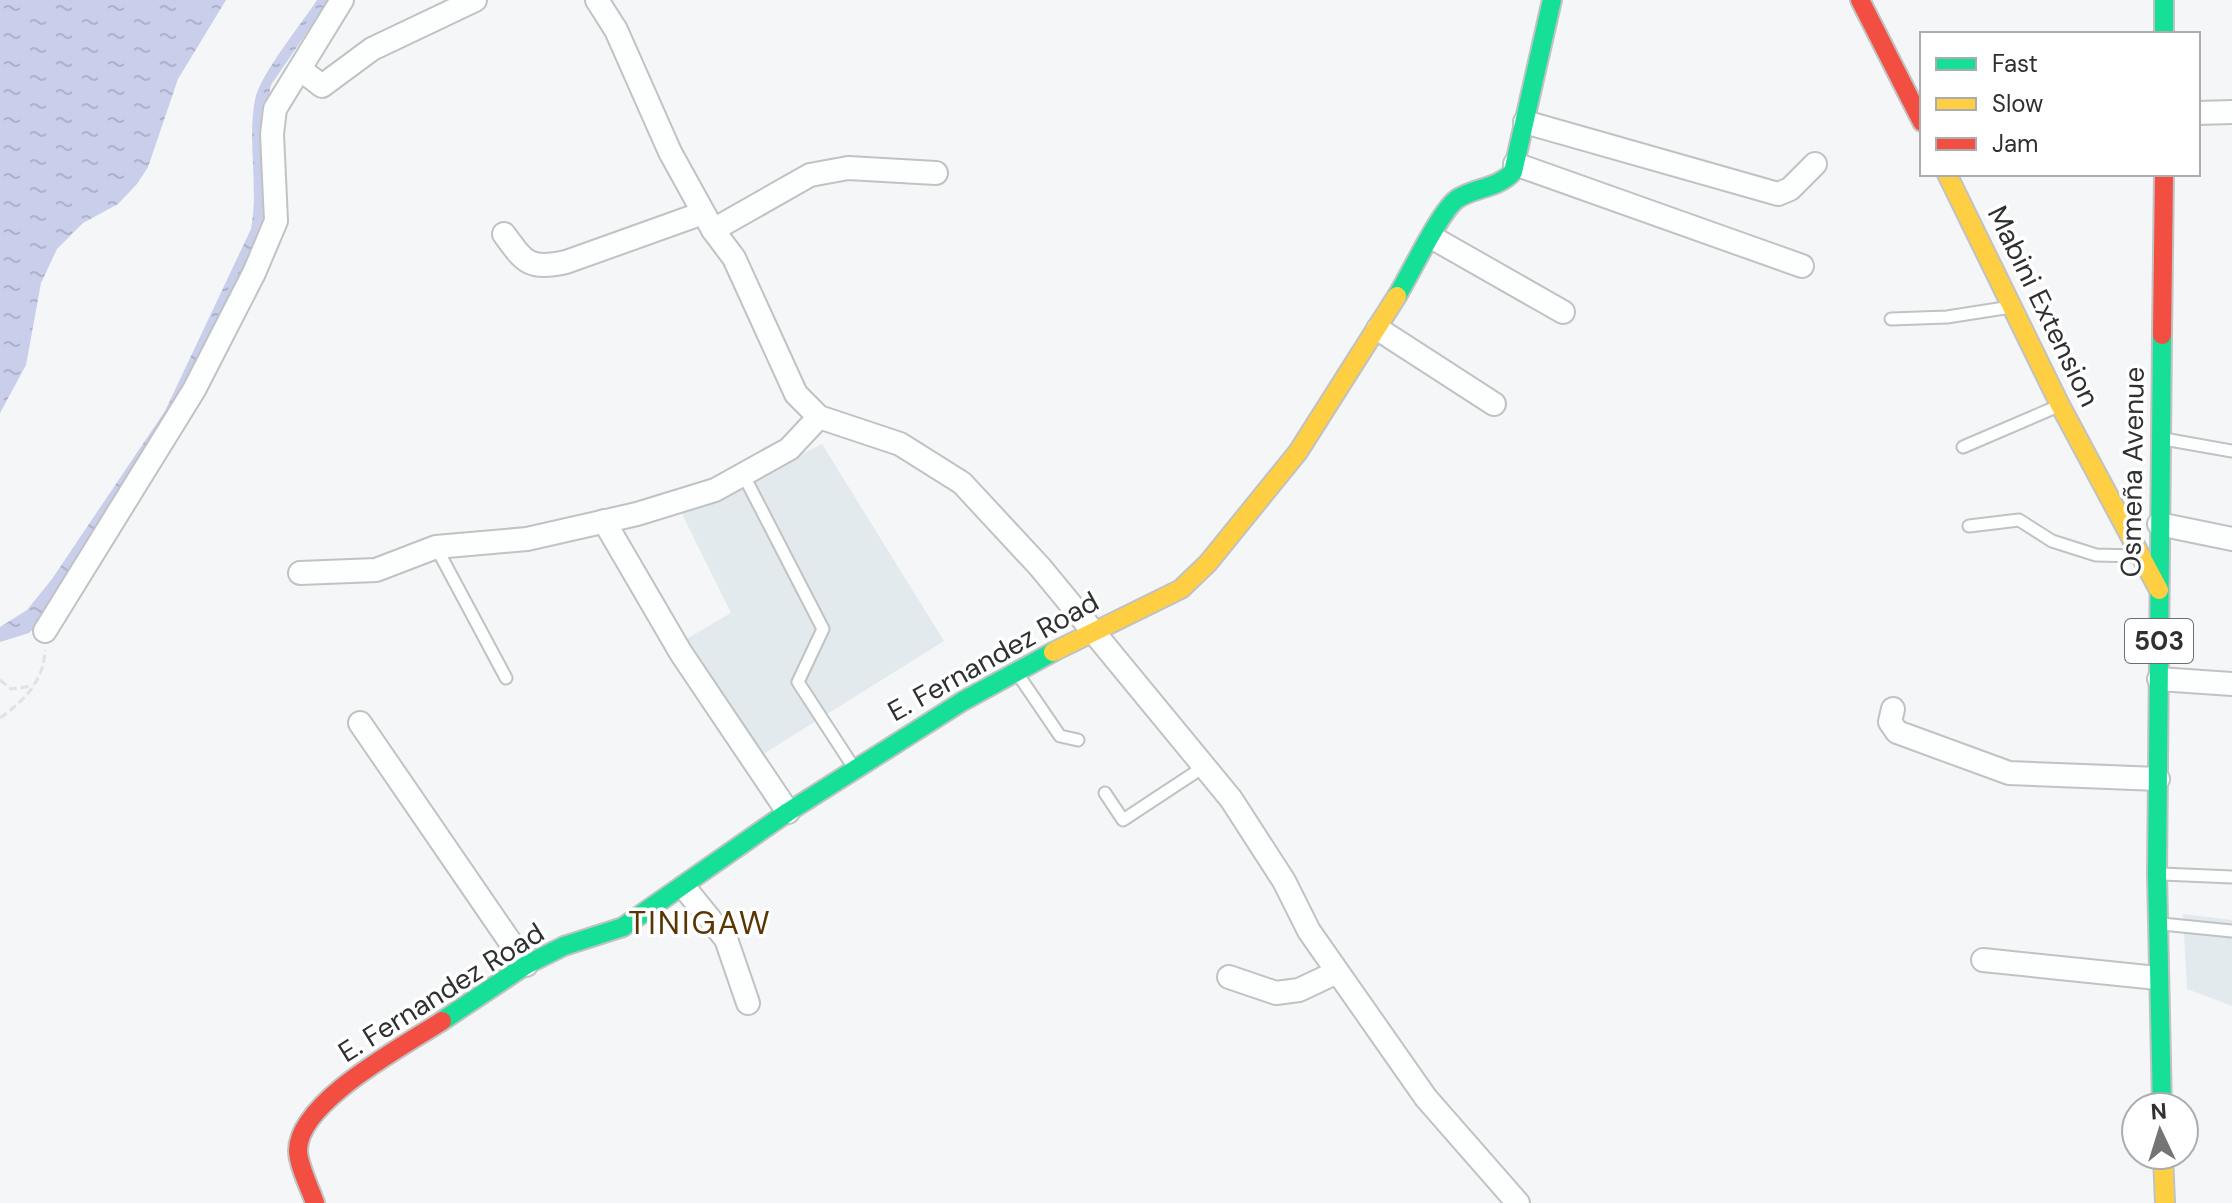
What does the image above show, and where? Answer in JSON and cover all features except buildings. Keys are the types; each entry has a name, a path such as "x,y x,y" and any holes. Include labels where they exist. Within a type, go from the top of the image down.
{"street":[{"path":"45,631 194,390 254,273 276,221 272,134 275,109 342,0"},
{"path":"300,69 322,86 372,49 475,0"},
{"path":"597,0 616,30 670,152 708,221 734,258 796,394 819,417 900,444 962,483 1093,630 1205,766 1257,837 1309,931 1426,1098 1518,1203"},
{"path":"1552,0 1515,164 1802,266"},
{"path":"1860,0 1920,118"},
{"path":"2164,0 2164,32"},
{"path":"2200,113 2232,112"},
{"path":"1525,122 1778,194 1790,189 1815,164"},
{"name":"E. Fernandez Road","path":"315,1203 298,1150 308,1119 348,1083 526,965 564,946 623,927 854,768 1093,630 1181,589 1208,563 1298,452 1378,329 1458,196 1500,184 1508,179 1515,164"},
{"path":"504,234 524,262 543,267 708,221 810,175 848,168 936,173"},
{"name":"Mabini Extension","path":"1948,176 2060,405 2159,590"},
{"name":"Osmeña Avenue","path":"2161,1091 2157,874 2164,176"},
{"path":"1433,238 1563,312"},
{"path":"1378,329 1494,404"},
{"path":"300,573 376,570 436,547 527,539 715,490 789,449 819,417"},
{"path":"604,521 681,653 788,812"},
{"path":"2159,524 2232,539"},
{"path":"2159,679 2232,684"},
{"path":"1893,709 1890,722 1897,732 2009,773 2158,779"},
{"path":"360,723 526,965"},
{"path":"684,887 726,939 748,1003"},
{"path":"1983,960 2157,978"},
{"path":"1229,977 1276,993 1299,990 1337,972"},
{"path":"2164,1171 2165,1203"}],"lane":[{"path":"1891,319 1947,317 2011,307"},
{"path":"1963,447 2060,405"},
{"path":"2160,438 2232,451"},
{"path":"743,474 823,629 798,682 854,768"},
{"path":"1969,526 2019,520 2052,541 2096,555 2141,555"},
{"path":"436,547 506,678"},
{"path":"1017,673 1060,736 1078,740"},
{"path":"1105,793 1123,820 1205,766"},
{"path":"2157,874 2232,877"},
{"path":"2158,923 2232,931"}],"path":[{"path":"0,718 22,702 44,668 45,631"},
{"path":"0,680 11,689 33,686"}],"shaded area":[{"path":"822,444 944,641 760,756 683,641 731,613 682,514"},
{"path":"2183,914 2232,920 2232,1006 2187,989"}],"water":[{"path":"0,0 226,0 178,79 148,167 137,184 118,204 83,223 57,249 41,283 26,365 0,413"},
{"path":"317,0 329,0 271,85 265,117 269,212 261,247 175,413 44,619 29,633 0,642 0,627 27,610 52,579 165,411 251,229 254,197 252,132 258,90 272,64"}],"traffic: fast":[{"path":"1397,296 1450,206 1464,195 1500,182 1513,172 1552,0"},
{"path":"2164,0 2164,32"},
{"path":"2162,335 2157,874 2162,1091"},
{"path":"442,1021 526,965 564,946 623,927 788,812 963,701 1053,652"}],"traffic: slow":[{"path":"1948,176 2060,405 2159,590"},
{"path":"1053,652 1181,589 1208,563 1298,452 1397,296"},
{"path":"2164,1171 2165,1203"}],"traffic: jam":[{"path":"1860,0 1920,118"},
{"path":"2162,335 2164,176"},
{"path":"315,1203 299,1156 303,1131 334,1094 356,1076 442,1021"}],"district":[{"name":"TINIGAW","path":"700,923"}]}
